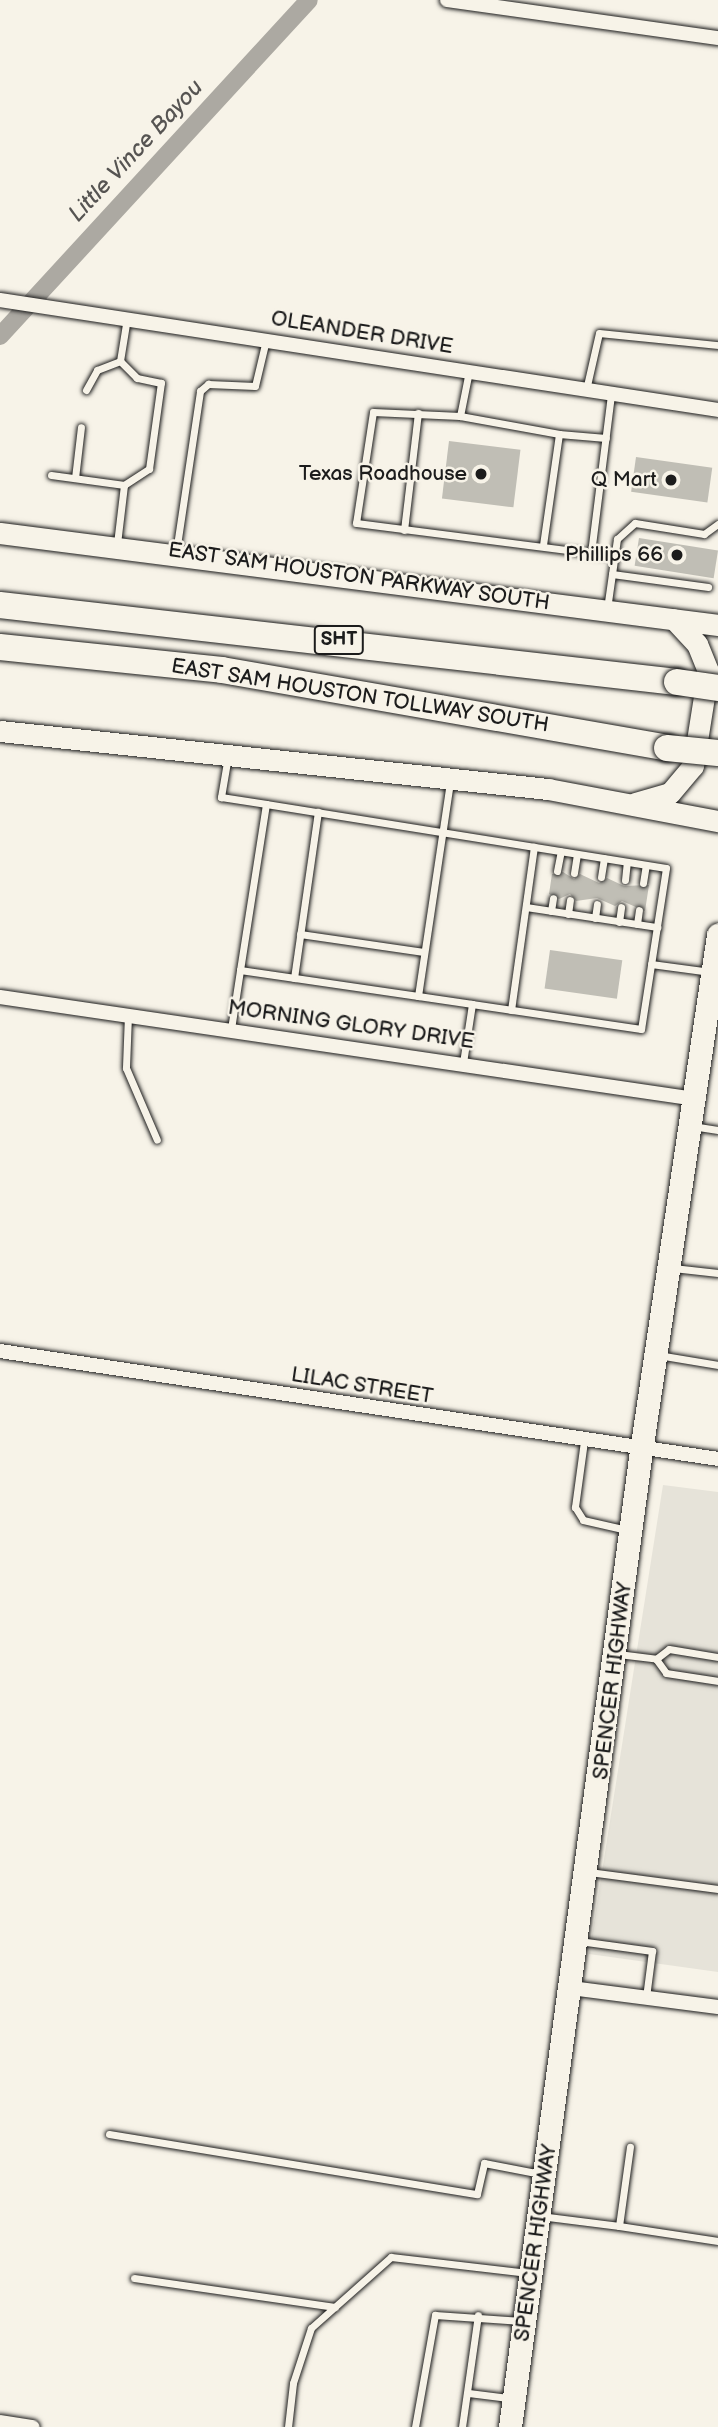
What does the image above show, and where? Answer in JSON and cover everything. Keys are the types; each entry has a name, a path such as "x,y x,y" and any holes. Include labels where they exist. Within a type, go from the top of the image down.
{"highway":[{"name":"SHT","path":"0,604 718,688"},
{"name":"EAST SAM HOUSTON TOLLWAY SOUTH","path":"0,647 222,670 667,748 718,753"}],"main road":[{"name":"EAST SAM HOUSTON PARKWAY SOUTH","path":"0,533 176,552 718,625"},
{"path":"629,804 670,793 693,766 708,671 697,644 674,619"},
{"path":"0,731 451,779 629,804 718,821"},
{"name":"SPENCER HIGHWAY","path":"510,2427 588,1872 641,1451 672,1268 718,935"}],"street":[{"path":"447,0 718,38"},
{"name":"OLEANDER DRIVE","path":"0,300 127,317 718,410"},
{"name":"MORNING GLORY DRIVE","path":"0,997 695,1099"},
{"name":"LILAC STREET","path":"0,1351 641,1451 718,1459"},
{"path":"572,1989 718,2007"},
{"path":"0,2422 33,2427"}],"lane":[{"path":"120,360 127,317"},
{"path":"586,390 599,333 718,345"},
{"path":"176,552 200,391 208,384 255,386 266,340"},
{"path":"86,390 97,370 120,360"},
{"path":"51,475 124,485 149,469 161,383 137,378 120,360"},
{"path":"460,416 469,371"},
{"path":"591,553 611,393"},
{"path":"606,438 559,434 460,416 373,412 356,523 615,556"},
{"path":"404,530 418,413"},
{"path":"75,478 81,427"},
{"path":"543,545 559,434"},
{"path":"117,545 124,485"},
{"path":"606,610 617,539 635,523 704,534 718,524"},
{"path":"612,574 708,587"},
{"path":"228,755 221,797 666,868 641,1029 240,970"},
{"path":"418,996 451,779"},
{"path":"231,1029 266,804"},
{"path":"294,978 318,811"},
{"path":"510,1010 534,846"},
{"path":"558,871 561,851"},
{"path":"574,873 577,854"},
{"path":"601,877 604,858"},
{"path":"625,880 627,862"},
{"path":"643,883 646,865"},
{"path":"551,911 554,898"},
{"path":"568,914 570,900"},
{"path":"595,918 597,904"},
{"path":"526,907 657,928"},
{"path":"619,922 621,907"},
{"path":"637,924 639,910"},
{"path":"300,934 424,952"},
{"path":"652,964 713,972"},
{"path":"463,1063 472,1004"},
{"path":"128,1014 127,1069 157,1140"},
{"path":"692,1126 718,1130"},
{"path":"672,1268 718,1273"},
{"path":"657,1355 718,1365"},
{"path":"584,1441 575,1507 583,1520 632,1531"},
{"path":"617,1654 656,1659 669,1649 718,1657"},
{"path":"656,1659 666,1673 718,1681"},
{"path":"588,1872 718,1889"},
{"path":"578,1941 652,1951 646,1998"},
{"path":"109,2134 477,2194 484,2163 545,2175"},
{"path":"619,2226 629,2147"},
{"path":"540,2216 718,2241"},
{"path":"288,2427 293,2383 311,2328 391,2257 532,2274"},
{"path":"134,2278 335,2307"},
{"path":"415,2427 435,2315 478,2315 525,2321"},
{"path":"461,2427 478,2315"},
{"path":"468,2393 514,2399"}],"shaded area":[{"path":"663,1485 718,1492 718,1972 589,1954"}],"building":[{"name":"Texas Roadhouse","path":"449,441 520,450 513,507 442,499"},
{"name":"Q Mart","path":"636,457 712,468 707,502 631,492"},
{"name":"Phillips 66","path":"639,538 718,551 714,578 635,566"},
{"path":"563,872 574,879 580,874 599,883 607,878 624,886 649,885 645,911 622,901 615,906 597,898 576,901 570,894 559,899 549,894 552,874"},
{"path":"550,950 622,960 617,999 545,989"}],"waterway":[{"name":"Little Vince Bayou","path":"0,336 309,0"}],"place":[{"name":"Texas Roadhouse","path":"481,474"},
{"name":"Q Mart","path":"671,480"},
{"name":"Phillips 66","path":"677,555"}]}
